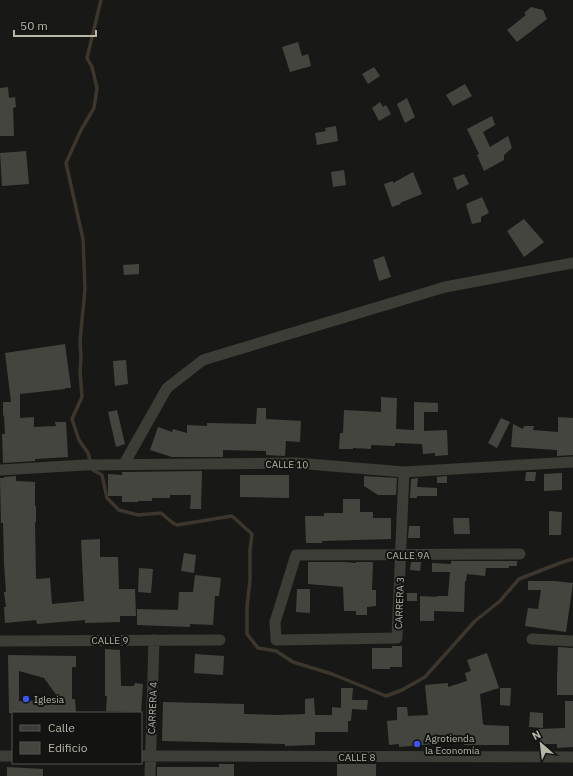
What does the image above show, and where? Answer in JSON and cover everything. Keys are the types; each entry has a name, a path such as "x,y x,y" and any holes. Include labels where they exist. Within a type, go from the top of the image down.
{"street":[{"path":"124,464 167,388 203,360 445,287 573,263"},
{"name":"CALLE 10","path":"0,470 124,464 296,463 404,472 573,462"},
{"name":"CARRERA 3","path":"276,640 397,638 404,472"},
{"name":"CALLE 9A","path":"276,640 275,622 296,555 520,554"},
{"path":"532,639 573,641"},
{"name":"CARRERA 4","path":"150,776 146,756 154,640"},
{"name":"CALLE 9","path":"0,641 220,640"},
{"path":"0,756 12,756"},
{"name":"CALLE 8","path":"146,756 573,757"}],"building":[{"path":"531,7 543,10 547,19 517,42 507,30 526,15 524,13"},
{"path":"298,42 302,56 308,54 311,66 290,72 282,47"},
{"path":"374,67 380,76 368,84 362,74"},
{"path":"465,84 472,96 453,106 446,95"},
{"path":"8,87 9,98 15,97 16,107 13,108 14,136 0,136 0,88"},
{"path":"407,98 415,117 405,123 397,104"},
{"path":"380,102 383,107 386,105 391,114 379,121 372,108"},
{"path":"492,116 495,125 483,132 490,147 508,136 512,148 504,155 504,160 484,171 477,155 479,154 467,129"},
{"path":"336,126 338,141 317,145 315,133 326,131 325,128"},
{"path":"26,151 29,184 2,186 0,153"},
{"path":"344,170 346,185 333,187 331,172"},
{"path":"413,172 422,194 392,207 384,184 393,181 393,183"},
{"path":"464,174 469,184 457,190 453,178"},
{"path":"482,197 489,213 481,217 481,222 472,224 466,204"},
{"path":"524,219 544,242 524,257 507,231"},
{"path":"384,256 391,277 379,281 373,260"},
{"path":"139,264 139,274 124,275 123,265"},
{"path":"65,344 71,388 20,394 20,418 34,417 34,427 56,426 55,422 66,422 68,457 3,463 2,434 5,434 3,402 11,402 5,353"},
{"path":"126,360 128,384 115,386 113,361"},
{"path":"381,397 397,398 396,429 414,430 414,402 438,403 438,412 424,412 424,431 447,430 448,455 435,456 435,453 423,454 422,444 395,443 395,446 371,445 371,449 339,449 340,433 343,433 344,410 381,412"},
{"path":"257,408 266,408 266,419 301,421 300,442 286,441 285,456 266,455 266,451 223,450 223,457 172,457 150,450 158,427 172,432 173,429 187,433 187,425 207,426 207,423 256,424"},
{"path":"117,410 125,444 116,447 108,412"},
{"path":"558,417 573,418 573,455 557,456 557,450 511,447 513,424 523,429 524,426 534,426 533,430 558,432"},
{"path":"501,418 510,422 497,448 488,443"},
{"path":"202,471 201,509 190,509 191,495 170,495 170,498 152,498 152,501 138,502 122,502 122,496 108,496 108,474 122,475 122,472"},
{"path":"526,472 536,472 535,481 525,481"},
{"path":"562,473 562,490 544,491 544,474"},
{"path":"240,475 289,475 289,498 240,497"},
{"path":"16,476 16,481 35,482 36,579 50,578 52,604 84,601 81,540 100,539 100,557 118,557 119,589 135,589 136,616 120,616 120,622 85,623 85,620 37,624 36,620 5,623 4,607 6,607 4,592 6,592 3,523 1,523 0,478"},
{"path":"364,476 397,478 396,495 378,495 364,486"},
{"path":"447,476 447,483 437,483 437,477"},
{"path":"418,478 417,487 437,488 437,496 417,496 417,498 410,498 411,479"},
{"path":"343,499 360,499 360,512 373,512 373,518 391,518 391,539 322,541 322,543 306,543 305,516 324,516 324,513 343,513"},
{"path":"549,511 562,512 561,535 549,535"},
{"path":"453,518 469,518 470,534 454,534"},
{"path":"409,526 420,526 420,538 408,538"},
{"path":"184,553 196,555 194,573 181,571"},
{"path":"451,561 517,561 517,566 509,566 509,568 486,568 485,576 467,574 465,581 464,612 434,611 434,621 420,621 420,596 448,596 450,572 432,572 432,563 451,564"},
{"path":"308,562 373,562 372,590 376,590 376,606 367,607 367,615 356,615 356,611 344,611 343,587 308,584"},
{"path":"411,562 421,562 420,571 410,570"},
{"path":"139,568 153,569 151,593 138,592"},
{"path":"195,575 221,578 219,596 215,596 213,625 190,624 190,627 137,625 137,609 178,610 179,592 193,592"},
{"path":"528,581 573,583 566,632 525,626 528,608 538,609 541,590 528,590"},
{"path":"297,589 310,589 310,613 296,612"},
{"path":"407,593 417,593 417,601 407,601"},
{"path":"392,646 402,646 402,667 372,669 372,648 392,648"},
{"path":"558,647 573,648 573,695 557,695"},
{"path":"105,649 120,650 121,686 134,686 135,683 143,684 141,712 106,711 107,696 105,696"},
{"path":"487,653 499,688 480,694 483,724 509,726 509,745 464,745 464,742 435,743 399,747 399,744 389,745 387,721 397,720 397,707 407,707 408,716 428,715 425,685 448,683 448,687 467,681 465,673 471,671 467,660"},
{"path":"195,654 224,656 223,675 194,673"},
{"path":"8,655 76,656 76,667 72,667 72,699 75,699 76,712 9,713","holes":["19,671 44,678 60,700 19,701"]},
{"path":"341,688 353,688 352,700 368,700 367,710 352,709 351,721 348,721 348,732 315,732 315,745 285,746 285,744 162,741 163,702 244,704 244,714 279,715 305,714 305,699 314,698 315,715 332,715 332,707 341,708"},
{"path":"500,688 511,688 510,706 500,705"},
{"path":"565,701 573,701 573,747 557,748 557,744 539,744 539,729 565,728"},
{"path":"530,712 543,713 543,728 529,727"},
{"path":"219,764 234,764 234,776 157,776 157,767 219,767"},
{"path":"337,764 376,764 376,776 337,776"},
{"path":"7,767 43,769 43,776 7,776"}],"waterway":[{"path":"101,0 87,58 92,67 97,88 94,108 81,130 66,163 83,239 85,289 80,341 82,397 72,419 79,440 88,453 93,470 102,475 107,498 119,510 138,515 161,513 177,525 232,516 252,534 247,607 247,634 258,648 276,651 293,662 332,674 386,696 402,690 425,677 475,621 500,601 519,579 573,559"}],"place":[{"name":"Iglesia","path":"26,699"},
{"name":"Agrotienda la Economía","path":"417,744"}]}
